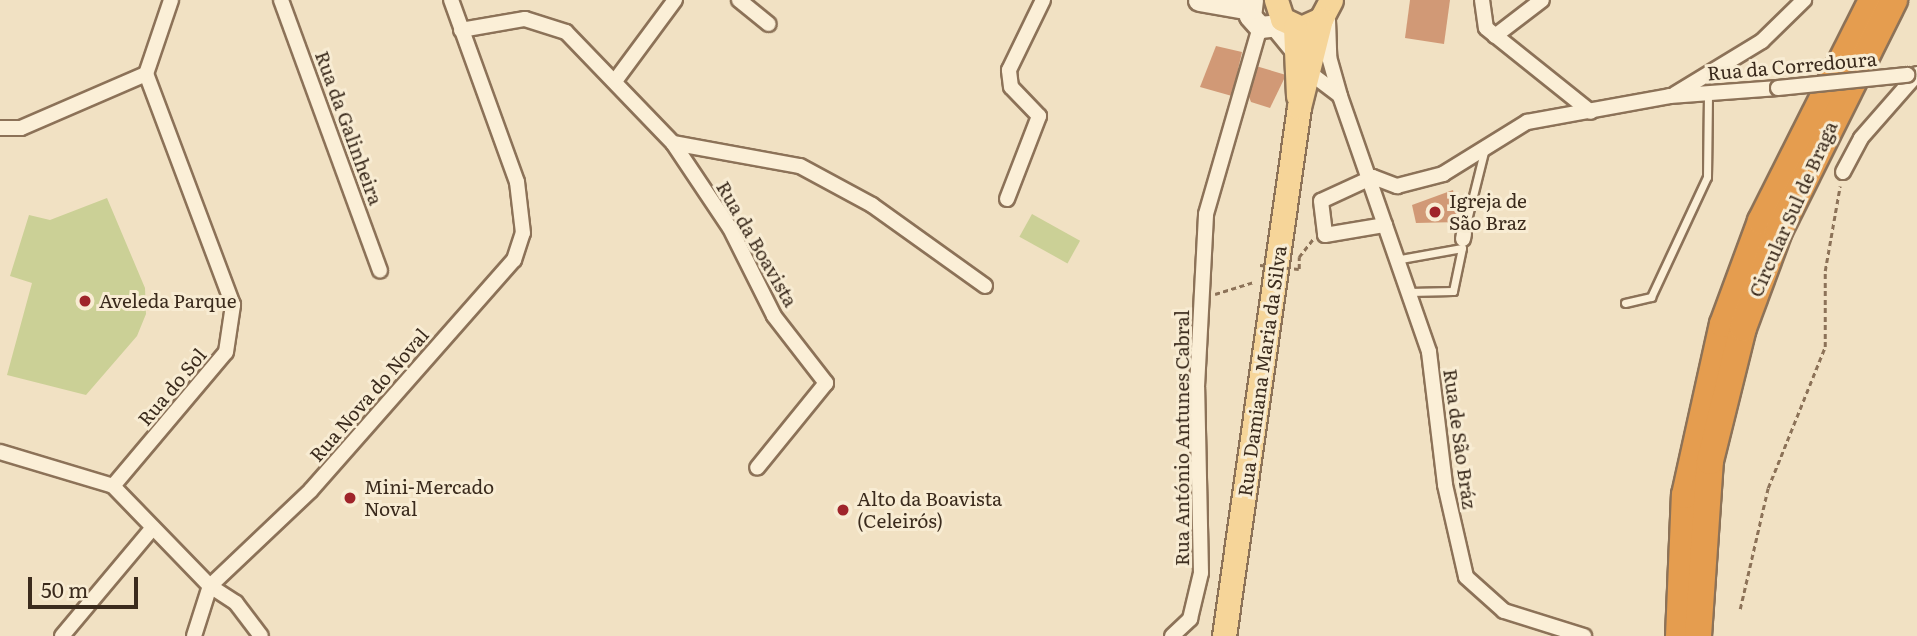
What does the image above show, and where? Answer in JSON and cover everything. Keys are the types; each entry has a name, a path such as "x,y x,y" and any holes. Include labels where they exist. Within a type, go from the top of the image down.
{"highway":[{"name":"Circular Sul de Braga","path":"1679,636 1685,495 1723,324 1761,221 1872,0"},
{"name":"Circular Sul de Braga","path":"1698,636 1710,461 1743,328 1800,187 1894,0"}],"main road":[{"name":"Rua Damiana Maria da Silva","path":"1276,0 1273,23 1299,107"},
{"name":"Rua Damiana Maria da Silva","path":"1224,636 1299,107 1326,9"},
{"path":"1273,23 1326,9"}],"street":[{"path":"0,128 21,128 146,74 171,0"},
{"name":"Rua da Galinheira","path":"281,0 380,270"},
{"name":"Rua Nova do Noval","path":"210,586 311,490 514,260 523,233 517,182 451,0"},
{"path":"615,81 675,0"},
{"path":"739,0 769,23"},
{"path":"1007,199 1039,116 1011,87 1009,70 1043,0"},
{"path":"1199,0 1273,23 1310,73 1340,96"},
{"path":"1482,0 1486,28 1591,112"},
{"path":"1495,36 1542,0"},
{"path":"1385,225 1325,235 1321,201 1373,177 1397,186 1414,182 1484,152 1527,122 1670,96 1762,41 1804,0"},
{"name":"Rua de São Bráz","path":"1326,9 1329,57 1340,96 1373,177 1393,261 1408,292 1429,352 1445,485 1466,577 1504,611 1584,636"},
{"name":"Rua da Boavista","path":"461,30 544,21 566,32 673,144 730,228 774,316 826,383 757,468"},
{"name":"Rua António Antunes Cabral","path":"1172,636 1190,620 1201,573 1201,297 1206,214 1273,23"},
{"name":"Rua do Sol","path":"113,486 226,352 233,333 233,305 146,74"},
{"path":"1843,173 1861,138 1914,74"},
{"name":"Rua da Corredoura","path":"1670,96 1914,74"},
{"path":"673,144 800,166 872,205 985,286"},
{"path":"0,452 113,486 151,530 210,586 236,603 261,636"},
{"path":"62,636 151,530"},
{"path":"194,636 210,586"}],"lane":[{"path":"1625,303 1651,297 1707,177 1708,94"},
{"path":"1464,233 1484,152"},
{"path":"1393,261 1462,248 1453,291 1408,292"}],"path":[{"path":"1740,609 1765,498 1825,347 1827,250 1843,173"},
{"path":"1201,297 1249,287 1260,265 1299,270 1299,257 1314,237"}],"green space":[{"name":"Aveleda Parque","path":"107,198 145,288 146,314 137,336 86,395 7,375 32,283 10,276 29,215 50,220"},
{"path":"1032,214 1080,241 1067,263 1019,237"}],"building":[{"path":"1410,0 1450,0 1444,44 1405,38"},
{"path":"1216,46 1242,52 1232,96 1200,87"},
{"path":"1256,66 1286,75 1270,108 1251,102 1248,94"},
{"name":"Igreja de São Braz","path":"1453,190 1459,222 1416,223 1412,205"}],"place":[{"name":"Igreja de São Braz","path":"1435,212"},
{"name":"Aveleda Parque","path":"85,301"},
{"name":"Mini-Mercado Noval","path":"350,498"},
{"name":"Alto da Boavista (Celeirós)","path":"843,510"}]}
